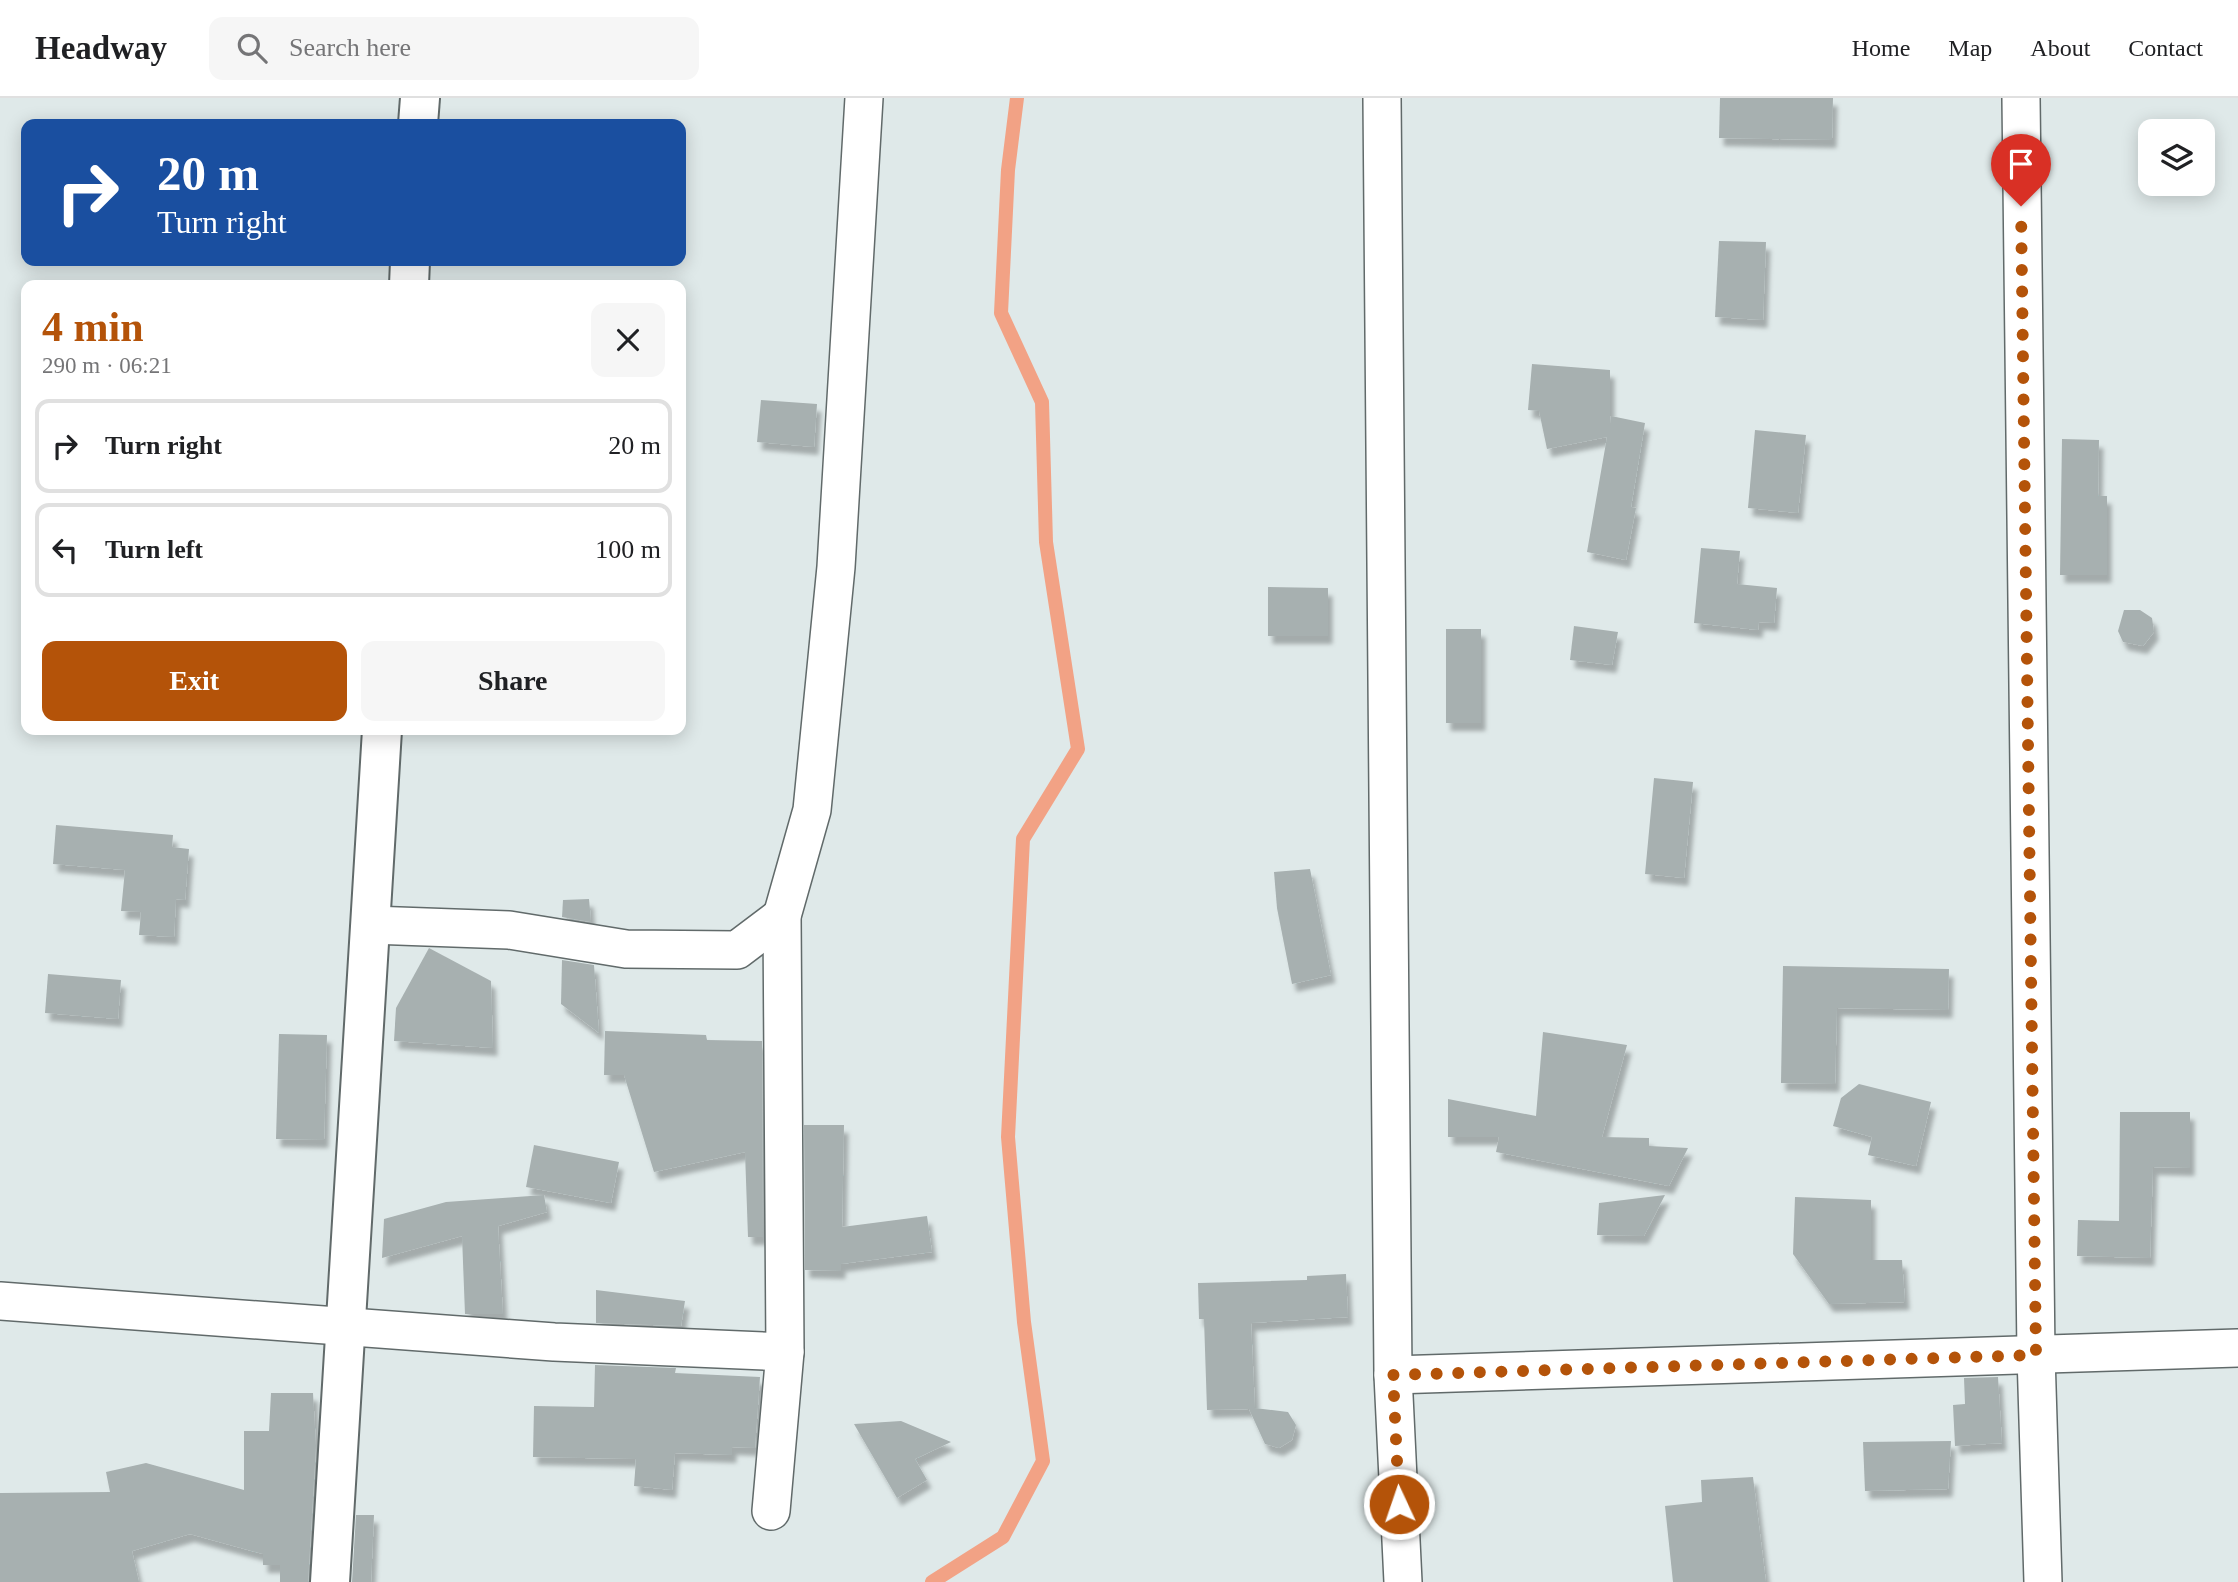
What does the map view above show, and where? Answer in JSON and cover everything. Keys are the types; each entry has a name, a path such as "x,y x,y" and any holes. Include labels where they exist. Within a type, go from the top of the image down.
{"street":[{"path":"418,119 420,98"},
{"path":"771,1511 785,1352 782,916 812,810 836,567 864,98"},
{"path":"1382,98 1393,1375 1403,1582"},
{"path":"2021,98 2036,1355 2043,1582"},
{"path":"330,1582 382,735"},
{"path":"371,925 509,930 626,949 737,950 782,916"},
{"path":"0,1301 555,1342 785,1352"},
{"path":"1393,1375 2238,1348"}],"building":[{"path":"1720,98 1833,98 1832,140 1719,138"},
{"path":"1719,241 1766,242 1763,320 1715,317"},
{"path":"1532,364 1610,370 1610,424 1611,416 1645,423 1631,507 1636,508 1626,560 1587,552 1607,437 1547,449 1539,411 1528,410"},
{"path":"761,400 817,404 814,447 757,442"},
{"path":"1755,430 1806,435 1798,513 1748,508"},
{"path":"2062,439 2099,440 2098,496 2107,496 2107,575 2060,575"},
{"path":"1701,548 1740,551 1737,584 1777,588 1774,623 1759,622 1758,630 1694,623"},
{"path":"1268,587 1328,588 1328,636 1268,636"},
{"path":"2124,610 2140,610 2152,618 2154,632 2143,646 2123,642 2118,631"},
{"path":"1574,626 1618,632 1612,665 1570,660"},
{"path":"1446,629 1481,629 1481,723 1446,723"},
{"path":"1654,778 1693,782 1684,878 1645,874"},
{"path":"56,825 173,835 172,847 189,849 185,900 176,899 174,937 139,935 141,912 121,911 125,870 53,864"},
{"path":"1310,869 1331,975 1292,984 1277,908 1274,872"},
{"path":"589,899 591,922 562,917 563,900"},
{"path":"429,948 491,981 493,1048 394,1041 396,1008"},
{"path":"562,960 594,965 599,1033 561,1004"},
{"path":"1783,966 1949,969 1948,1010 1837,1008 1835,1084 1781,1083"},
{"path":"48,974 121,980 118,1019 45,1013"},
{"path":"605,1031 706,1035 707,1040 762,1041 763,1237 748,1237 745,1152 654,1172 624,1075 604,1075"},
{"path":"1543,1032 1627,1045 1602,1137 1649,1138 1649,1146 1688,1148 1669,1186 1496,1152 1499,1137 1448,1137 1448,1099 1536,1116"},
{"path":"279,1034 327,1035 324,1140 276,1139"},
{"path":"1859,1084 1931,1102 1916,1166 1868,1155 1872,1137 1833,1126 1841,1098"},
{"path":"2120,1112 2190,1112 2190,1168 2153,1167 2150,1258 2077,1256 2078,1220 2119,1221"},
{"path":"804,1125 844,1125 842,1227 927,1216 932,1252 841,1264 841,1271 805,1270"},
{"path":"534,1145 619,1162 611,1203 526,1187"},
{"path":"544,1195 547,1212 498,1226 503,1314 465,1314 462,1236 382,1258 384,1219 446,1202"},
{"path":"1665,1195 1644,1236 1597,1235 1599,1203"},
{"path":"1795,1197 1871,1200 1871,1260 1902,1260 1905,1302 1829,1304 1793,1254"},
{"path":"1346,1274 1348,1317 1251,1323 1255,1408 1288,1412 1296,1425 1292,1440 1279,1448 1265,1444 1249,1409 1207,1410 1204,1319 1199,1319 1198,1283 1307,1280 1307,1276"},
{"path":"596,1290 685,1301 681,1326 596,1323"},
{"path":"595,1365 676,1368 675,1373 760,1377 755,1448 732,1447 732,1455 675,1453 672,1490 634,1486 636,1459 533,1457 534,1406 594,1407"},
{"path":"1998,1377 2002,1443 1955,1446 1953,1405 1965,1404 1964,1378"},
{"path":"271,1393 313,1393 316,1446 308,1582 280,1582 280,1565 263,1565 263,1554 190,1534 132,1551 139,1582 0,1582 0,1493 110,1492 106,1472 146,1463 244,1490 244,1431 269,1431"},
{"path":"901,1421 951,1442 915,1459 927,1480 897,1498 854,1424"},
{"path":"1951,1441 1948,1489 1865,1491 1863,1442"},
{"path":"1753,1477 1766,1582 1673,1582 1665,1506 1702,1502 1701,1480"},
{"path":"356,1515 374,1515 371,1582 352,1582"}],"waterway":[{"path":"932,1582 1003,1537 1043,1461 1024,1322 1008,1137 1023,839 1078,749 1046,542 1042,402 1001,313 1008,170 1017,98"}],"route":[{"path":"1399,1504 1393,1375 2036,1355 2021,206"}]}
